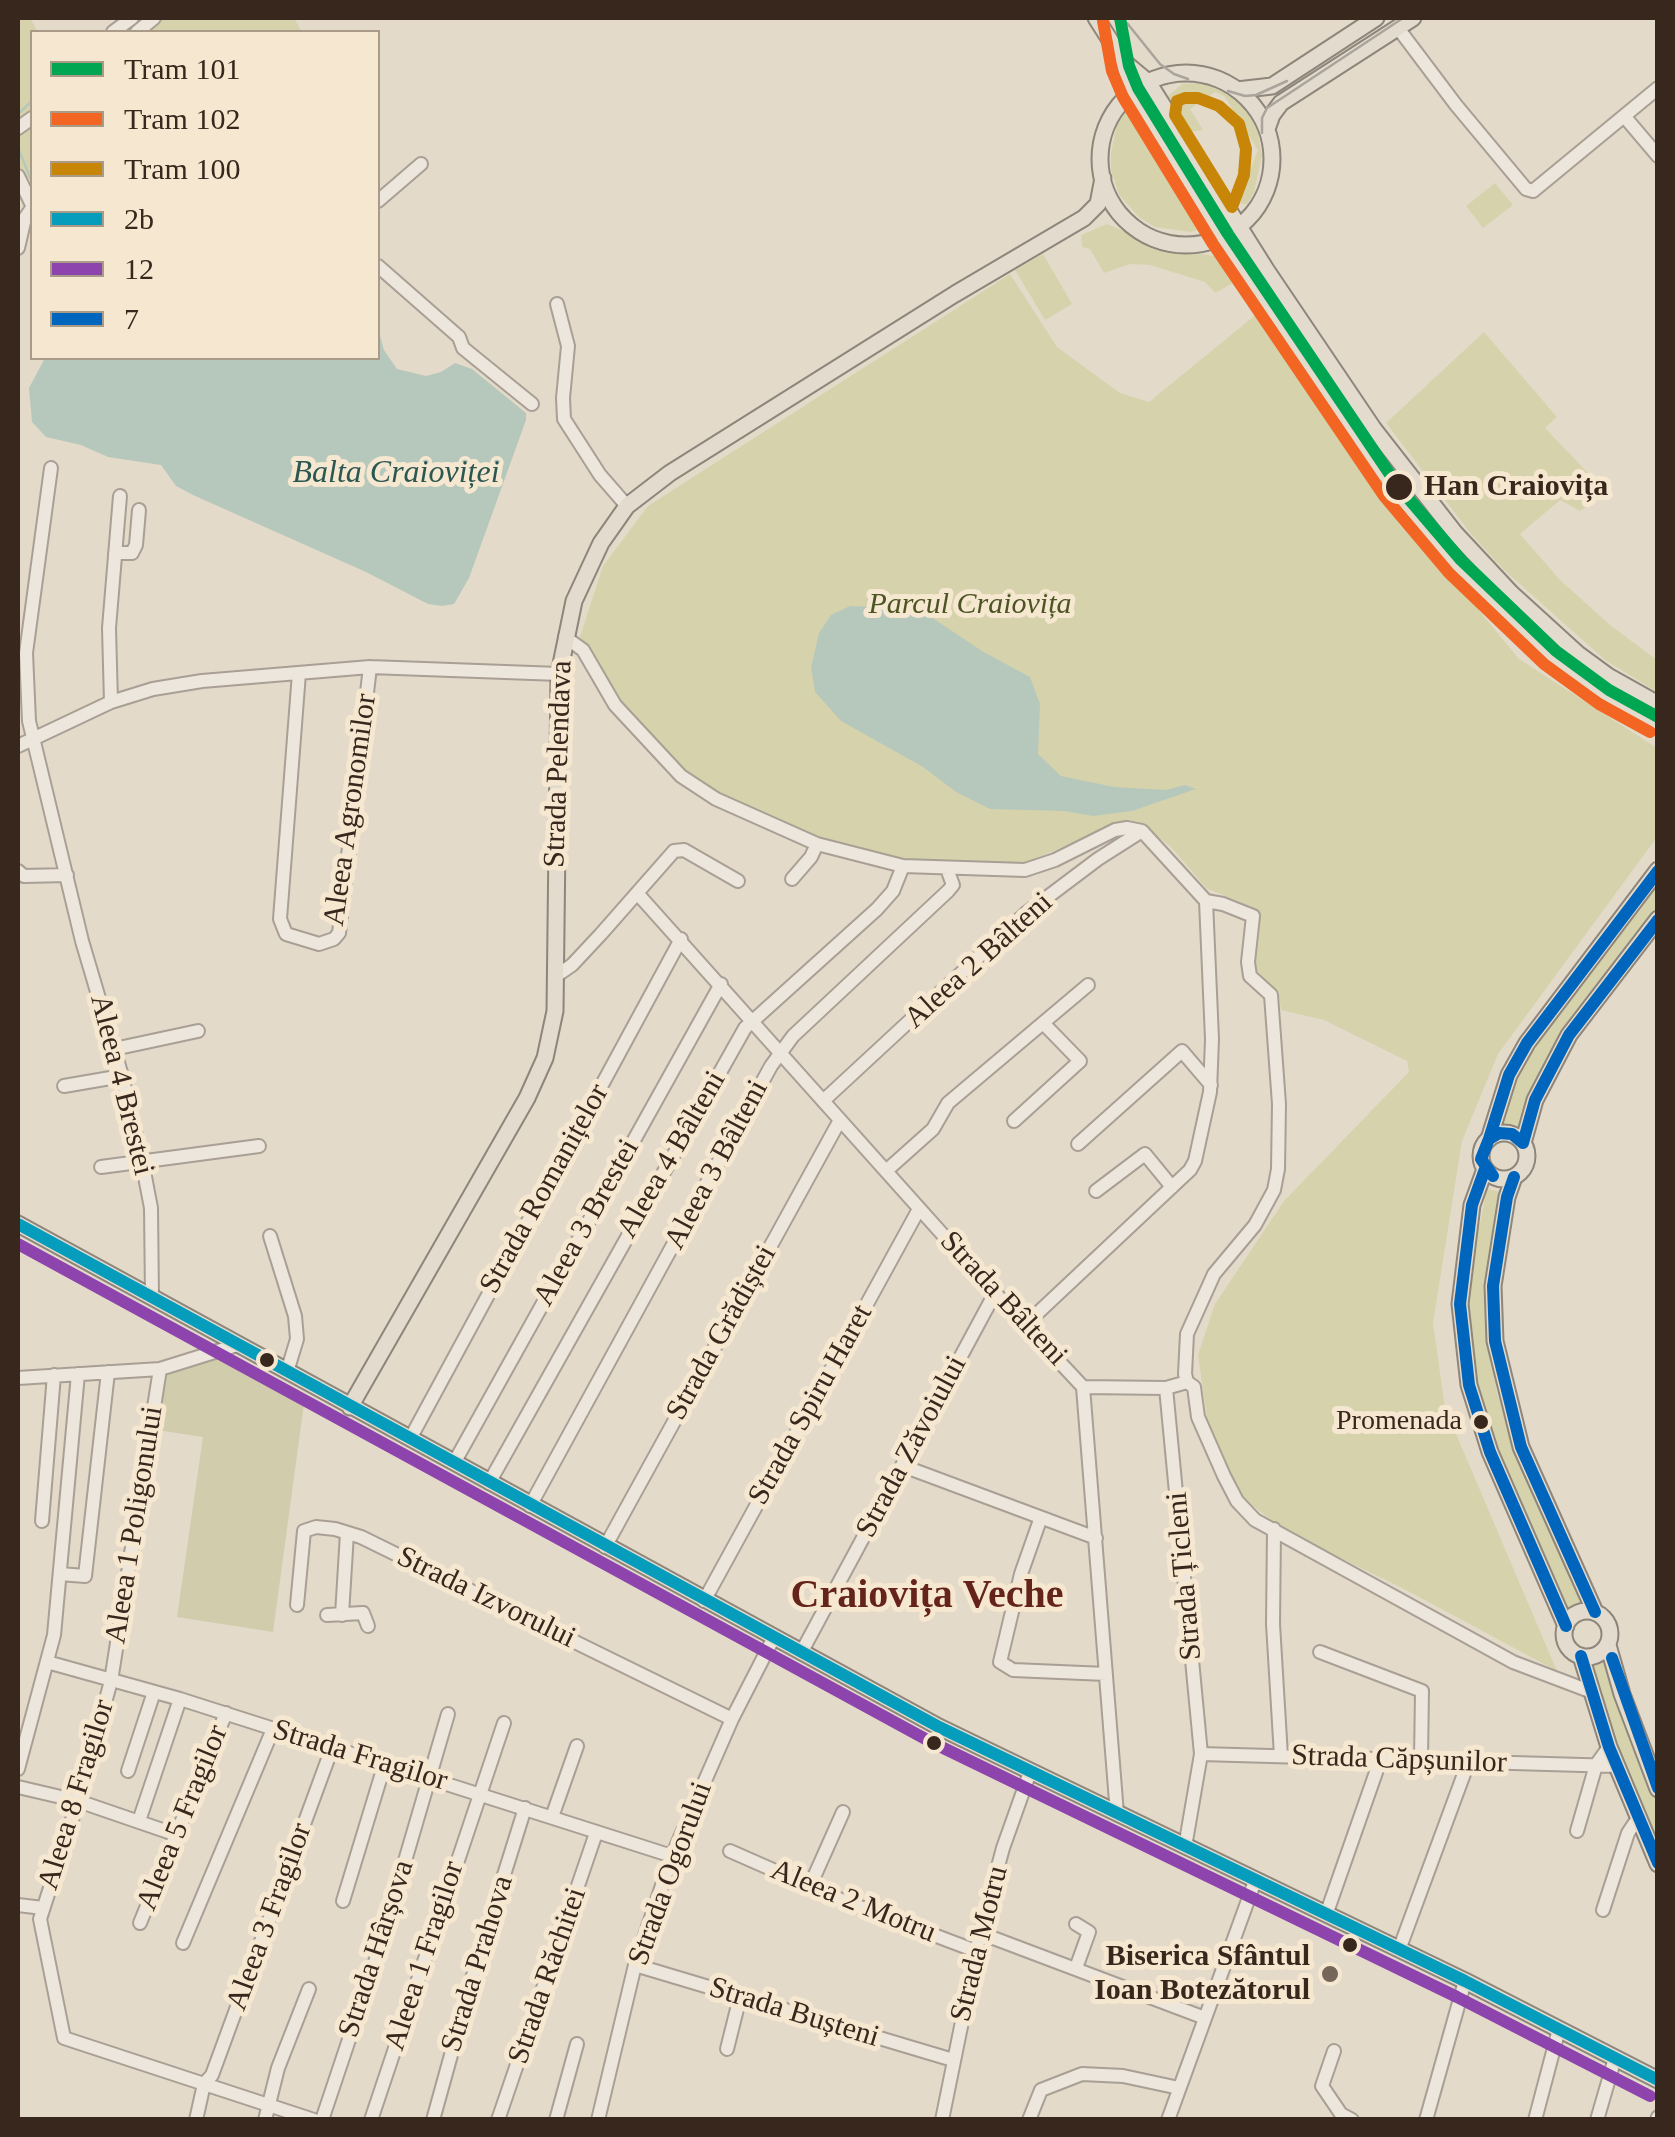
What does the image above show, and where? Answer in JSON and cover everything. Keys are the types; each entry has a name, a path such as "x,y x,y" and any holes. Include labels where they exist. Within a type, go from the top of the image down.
{"main road":[{"path":"1096,18 1124,62 1132,92 1222,236 1298,355 1416,521 1467,577 1541,646 1658,729"},
{"path":"1237,90 1272,86 1376,18"},
{"path":"1267,129 1282,104 1413,18"},
{"path":"1124,62 1148,82 1373,428 1474,556 1578,654 1658,704"},
{"path":"1194,73 1224,82 1258,112 1272,148 1268,186 1252,214 1239,226 1199,244 1173,243 1134,226 1084,218 1098,204 1105,130 1114,112 1132,92 1148,82 1194,73"},
{"path":"1102,178 1118,212 1134,226"},
{"name":"Strada Pelendava","path":"350,1407 527,1098 545,1058 555,1011 559,674 564,637 584,576 627,506 700,454 1084,218"},
{"path":"1658,870 1526,1042 1509,1075 1482,1153 1485,1168 1472,1205 1460,1304 1469,1385 1490,1452 1566,1626 1568,1646 1581,1656 1609,1747 1658,1864"},
{"path":"1485,1168 1498,1178 1520,1173 1527,1162 1524,1143 1536,1100 1569,1035 1658,920"},
{"path":"1488,1139 1505,1133 1524,1143"},
{"path":"1514,1177 1494,1272 1495,1341 1521,1446 1595,1612 1609,1625 1608,1645 1622,1694 1658,1789"},
{"path":"18,1224 774,1639 1030,1772 1465,1981 1658,2080"},
{"path":"1566,1626 1576,1614 1595,1612"},
{"path":"1581,1656 1596,1655 1608,1645"}],"street":[{"path":"1398,28 1526,189 1533,190 1658,88"},
{"path":"1624,116 1658,156"},
{"path":"380,199 421,164"},
{"path":"18,176 30,210 18,248"},
{"path":"380,268 460,337 463,348 532,404"},
{"path":"556,304 568,346 562,398 564,420 627,506"},
{"name":"Aleea 4 Brestei","path":"51,468 26,653 27,701 82,941 122,1076 142,1161 151,1208 152,1298"},
{"path":"111,702 109,641 120,496"},
{"path":"115,554 132,553 138,510"},
{"path":"564,637 583,650 615,704 680,776 716,800 817,844 903,866 1024,870 1127,828 1142,831 1206,901 1253,916 1250,976 1271,996 1272,1006 1279,1104 1278,1169 1274,1190 1255,1225 1214,1274 1200,1302 1188,1334 1187,1382"},
{"path":"18,746 111,702 186,684 370,668 559,674"},
{"name":"Aleea Agronomilor","path":"299,673 280,919 286,934 319,944 339,933 370,668"},
{"name":"Aleea 2 Bâlteni","path":"824,1101 1025,914 1098,858 1142,831"},
{"path":"792,879 817,844"},
{"path":"556,976 582,955 674,851 680,850 720,868 738,881"},
{"name":"Aleea 4 Bâlteni","path":"489,1483 745,1028 894,892 903,866"},
{"name":"Aleea 3 Bâlteni","path":"530,1506 780,1052 792,1036 948,892 953,885 947,869"},
{"path":"18,871 24,876 67,875"},
{"name":"Strada Bâlteni","path":"636,893 995,1293 1084,1386 1117,1814"},
{"path":"1026,1324 1195,1161 1211,1085 1206,901"},
{"name":"Strada Romanițelor","path":"410,1439 681,940"},
{"name":"Aleea 3 Brestei","path":"454,1464 721,984"},
{"path":"886,1171 934,1129 948,1103 1088,985"},
{"path":"1014,1121 1080,1061 1044,1024"},
{"path":"114,1048 198,1031"},
{"path":"1078,1144 1182,1052 1211,1085"},
{"path":"64,1086 122,1076"},
{"name":"Strada Grădiștei","path":"606,1547 840,1120"},
{"path":"101,1167 259,1146"},
{"path":"1096,1190 1145,1154 1172,1187"},
{"name":"Strada Spiru Haret","path":"704,1601 919,1209"},
{"path":"270,1236 295,1316 297,1339 287,1372"},
{"name":"Strada Zăvoiului","path":"801,1653 995,1293"},
{"path":"18,1378 160,1368 237,1345"},
{"name":"Aleea 1 Poligonului","path":"110,1681 160,1368"},
{"path":"60,1574 86,1576 108,1372"},
{"path":"18,1770 54,1635 78,1374"},
{"path":"42,1521 54,1376"},
{"path":"1084,1386 1166,1388 1187,1382"},
{"path":"1187,1382 1194,1387 1206,1439 1237,1501 1255,1520 1513,1662 1592,1692"},
{"name":"Strada Țicleni","path":"1166,1388 1201,1754 1185,1847"},
{"path":"903,1466 1096,1538"},
{"path":"1040,1520 1021,1574 1000,1662 1012,1670 1106,1674"},
{"path":"297,1606 306,1529 322,1527 346,1533 342,1616"},
{"path":"1274,1529 1272,1624 1281,1756"},
{"name":"Strada Izvorului","path":"346,1533 732,1718"},
{"path":"326,1616 364,1613 368,1626"},
{"name":"Strada Ogorului","path":"598,2120 635,1965 672,1856 732,1718 774,1639"},
{"path":"1320,1652 1422,1691 1421,1759"},
{"name":"Strada Fragilor","path":"47,1662 180,1699 672,1856"},
{"name":"Aleea 8 Fragilor","path":"43,1908 78,1801 110,1681"},
{"path":"128,1771 154,1692"},
{"path":"139,1820 180,1699"},
{"name":"Aleea 5 Fragilor","path":"140,1924 226,1714"},
{"name":"Strada Hârșova","path":"322,2120 378,1953 448,1714"},
{"name":"Aleea 1 Fragilor","path":"371,2120 504,1723"},
{"path":"183,1943 274,1729"},
{"path":"552,1817 576,1746"},
{"path":"1577,1832 1596,1765 1609,1747"},
{"name":"Aleea 3 Fragilor","path":"196,2120 204,2084 212,2076 332,1748"},
{"name":"Strada Căpșunilor","path":"1201,1754 1617,1766"},
{"path":"1326,1915 1381,1758"},
{"path":"1399,1950 1468,1762"},
{"path":"343,1901 385,1763"},
{"name":"Strada Motru","path":"942,2120 980,1932 1030,1772"},
{"path":"18,1786 78,1801 177,1835"},
{"name":"Strada Prahova","path":"433,2120 477,1961 526,1808"},
{"path":"810,1886 843,1812"},
{"path":"1603,1910 1628,1833 1638,1818"},
{"name":"Strada Răchitei","path":"498,2120 596,1833"},
{"name":"Aleea 2 Motru","path":"730,1851 976,1951"},
{"path":"1168,2120 1255,1881"},
{"path":"18,1905 43,1908 40,1919 64,2038 314,2120"},
{"path":"1076,1924 1089,1932 1076,1968"},
{"path":"980,1932 1205,2018"},
{"name":"Strada Bușteni","path":"635,1965 953,2060"},
{"path":"1426,2120 1465,1981"},
{"path":"264,2120 278,2068 309,1989"},
{"path":"727,2049 740,1997"},
{"path":"1535,2120 1559,2029"},
{"path":"556,2120 576,2044"},
{"path":"1334,2051 1322,2086 1341,2114 1352,2120"},
{"path":"1597,2120 1615,2058"},
{"path":"1029,2120 1041,2090 1082,2074 1123,2076 1179,2088"}],"green space":[{"path":"18,18 30,18 37,30 30,30 30,179 18,175"},
{"path":"142,18 294,18 301,30 127,30"},
{"path":"1203,83 1231,95 1256,124 1262,155 1254,193 1247,204 1241,204 1238,169 1249,173 1258,150 1224,96 1215,92 1190,109 1203,130 1190,132 1168,96 1182,84"},
{"path":"1128,109 1133,110 1202,222 1200,229 1190,232 1155,227 1140,218 1119,195 1111,170 1111,153 1117,124"},
{"path":"1495,183 1513,205 1483,228 1466,206"},
{"path":"1107,224 1158,246 1214,256 1237,281 1215,293 1205,282 1150,265 1130,264 1104,273 1090,249 1082,247 1081,235"},
{"path":"1043,254 1072,304 1045,320 1015,270"},
{"name":"Parcul Craiovița","path":"1010,274 1057,347 1120,393 1149,402 1259,312 1420,539 1519,659 1657,748 1657,837 1498,1054 1462,1141 1433,1323 1445,1408 1557,1671 1284,1530 1243,1498 1209,1431 1198,1355 1215,1304 1284,1201 1409,1072 1407,1061 1324,1020 1281,1010 1279,997 1255,968 1259,910 1206,888 1171,847 1147,828 1134,822 1121,823 1024,863 904,861 821,840 718,795 683,773 616,700 580,637 603,566 648,506"},
{"path":"1484,332 1557,417 1545,428 1607,493 1580,511 1560,500 1520,534 1560,580 1657,660 1657,692 1605,660 1503,569 1471,534 1386,423"},
{"path":"1657,880 1657,911 1564,1033 1527,1099 1519,1127 1499,1125 1517,1070 1546,1025"},
{"path":"1487,1189 1501,1192 1490,1244 1487,1289 1488,1342 1497,1393 1515,1450 1584,1603 1564,1612 1495,1452 1477,1393 1469,1342 1467,1287"},
{"path":"1604,1662 1657,1806 1657,1849 1586,1665"}],"shaded area":[{"path":"232,1354 305,1396 273,1632 177,1617 203,1437 157,1430 165,1371"}],"water":[{"name":"Balta Craioviței","path":"380,336 397,369 426,376 455,363 472,369 526,413 526,420 469,578 454,604 442,606 428,604 193,495 176,486 161,465 108,457 81,445 46,437 32,422 29,388 44,360 380,360"},
{"path":"850,606 919,609 1030,677 1040,704 1038,754 1061,776 1114,787 1166,790 1185,785 1196,789 1132,811 1093,816 1064,811 990,809 956,792 923,767 841,721 815,692 811,667 819,633 831,615"}],"waterway":[{"path":"18,114 30,103"},
{"path":"18,148 30,177"}],"tram line":[{"name":"101","path":"1120,18 1129,66 1138,88 1228,234 1397,485 1461,560 1556,651 1609,690 1658,717"},
{"path":"1262,133 1267,108 1403,18"},
{"name":"102","path":"1103,21 1112,71 1123,97 1213,244 1384,496 1449,573 1544,664 1599,704 1650,732"},
{"path":"1127,23 1160,64 1188,79"},
{"path":"1228,91 1256,95 1287,81"},
{"name":"100","path":"1185,98 1219,106 1239,124 1246,149 1244,175 1232,207 1175,115 1177,101 1185,98"}],"transit line":[{"name":"7","path":"1489,1139 1509,1075 1527,1043 1658,871"},
{"name":"7","path":"1523,1143 1535,1100 1569,1035 1658,920"},
{"name":"7","path":"1493,1176 1481,1159 1489,1139 1499,1133 1512,1134 1523,1143"},
{"name":"7","path":"1485,1169 1472,1205 1460,1304 1469,1385 1490,1452 1566,1626"},
{"name":"7","path":"1514,1177 1507,1197 1493,1286 1495,1341 1521,1447 1595,1612"},
{"name":"2b","path":"18,1224 939,1727 1465,1981 1658,2080"},
{"name":"12","path":"18,1244 931,1742 1457,1997 1650,2096"},
{"name":"7","path":"1581,1656 1609,1747 1658,1863"},
{"name":"7","path":"1612,1658 1658,1788"}],"place":[{"name":"Han Craiovița","path":"1399,487"},
{"name":"Promenada","path":"1481,1422"},
{"name":"Biserica Sfântul Ioan Botezătorul","path":"1330,1974"}],"district":[{"name":"Craiovița Veche","path":"927,1597"}]}
